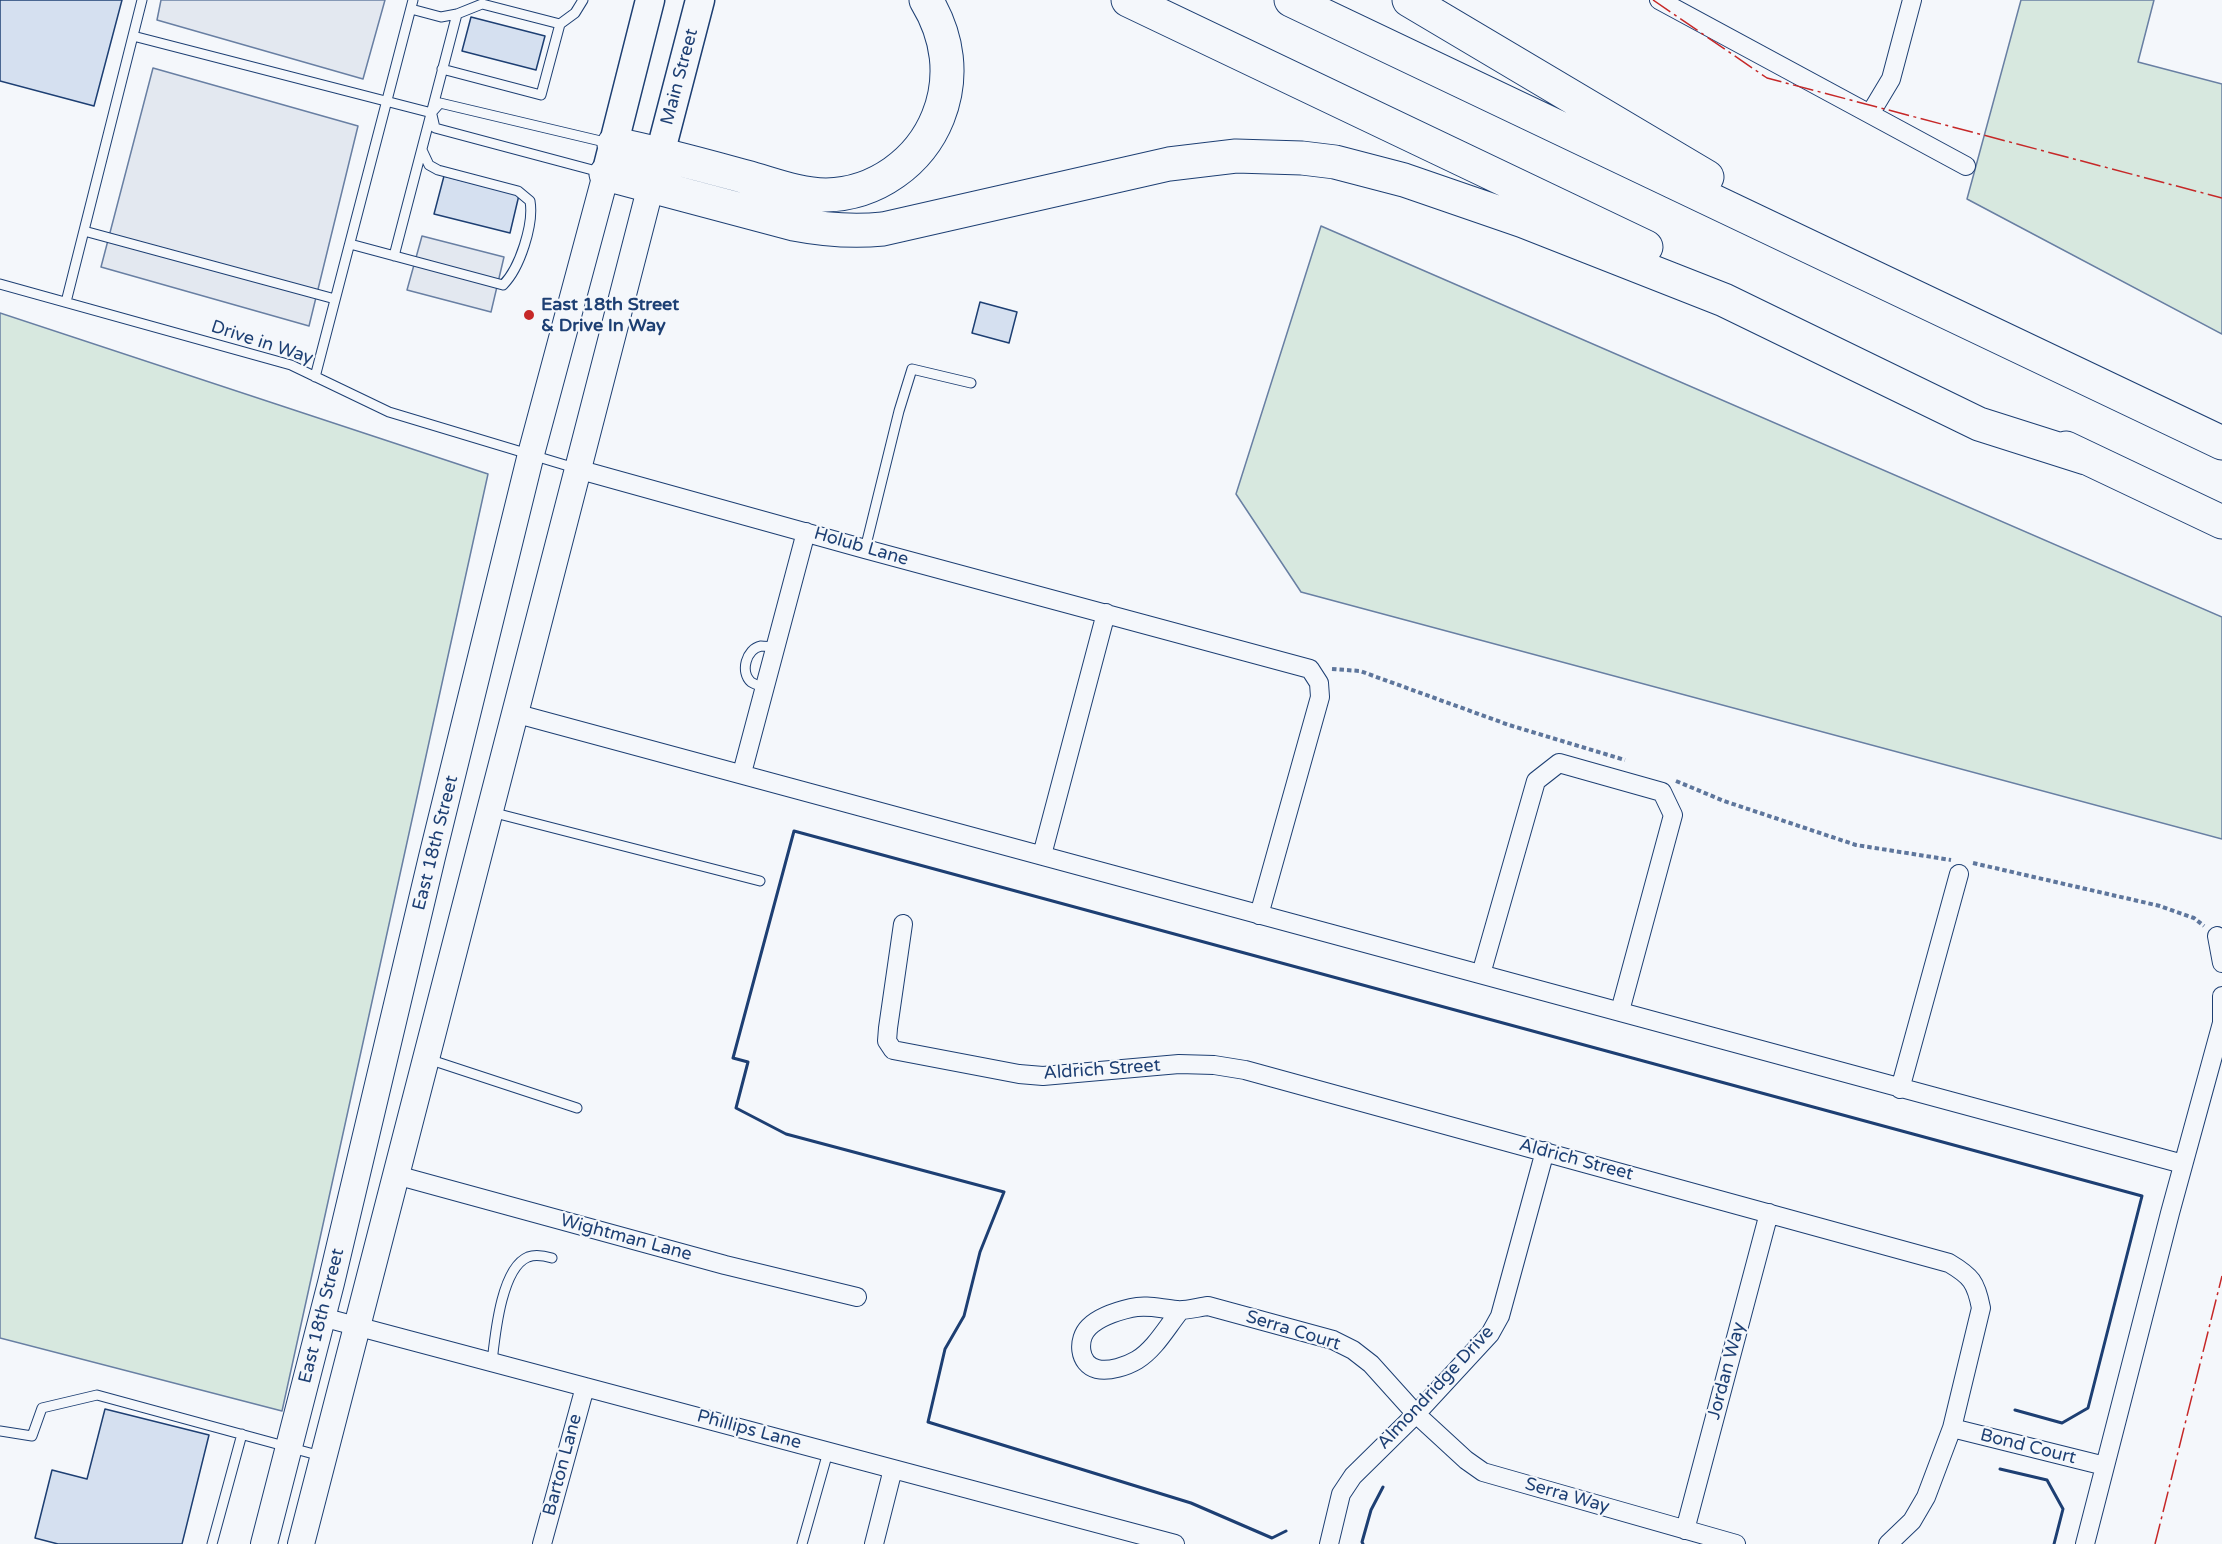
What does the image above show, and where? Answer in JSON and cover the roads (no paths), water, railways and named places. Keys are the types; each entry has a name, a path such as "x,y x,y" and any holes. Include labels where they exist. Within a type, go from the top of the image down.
{"highway":[{"path":"610,159 660,154 825,195 851,192 875,184 898,170 920,151 946,99 948,71 946,45 936,16 926,0"},
{"path":"1128,0 2222,522"},
{"path":"1291,0 2222,443"},
{"path":"1408,0 1876,279"},
{"path":"610,159 651,186 794,224 823,230 851,232 883,229 1169,164 1203,159 1269,156 1335,162 1370,169 1443,193 1589,247 1724,300 1979,424 2086,458"}],"main road":[{"path":"610,159 650,0"},
{"name":"Main Street","path":"660,154 700,0"},
{"name":"East 18th Street","path":"301,1544 660,154"},
{"name":"East 18th Street","path":"264,1544 322,1317 531,454 610,159"}],"street":[{"path":"1659,0 1966,166"},
{"path":"1870,114 1892,79 1912,0"},
{"name":"Holub Lane","path":"577,469 1310,669 1319,683 1320,697 1259,915"},
{"path":"742,773 806,532"},
{"path":"1042,855 1106,613"},
{"path":"514,713 2183,1164"},
{"path":"1481,974 1536,781 1558,763 1662,792 1673,815 1620,1011"},
{"path":"1900,1089 1965,869"},
{"name":"Aldrich Street","path":"903,924 888,1028 887,1041 893,1050 1019,1074 1069,1075 1179,1064 1214,1065 1245,1070 1949,1263 1967,1273 1977,1289 1980,1308 1952,1428"},
{"path":"2217,936 2222,963"},
{"path":"2085,1544 2183,1164 2222,1023 2222,996"},
{"name":"Almondridge Drive","path":"1329,1544 1341,1494 1353,1476 1416,1414 1490,1334 1500,1316 1545,1151"},
{"name":"Wightman Lane","path":"396,1175 714,1262 857,1298"},
{"name":"Jordan Way","path":"1685,1530 1769,1213"},
{"name":"Serra Court","path":"1179,1311 1156,1342 1137,1360 1120,1367 1096,1368 1088,1364 1082,1355 1083,1335 1090,1326 1103,1318 1131,1308 1149,1305 1179,1311 1208,1306 1333,1340 1353,1350 1371,1364 1416,1414"},
{"name":"Phillips Lane","path":"322,1317 1175,1544"},
{"name":"Barton Lane","path":"542,1544 585,1387"},
{"name":"Serra Way","path":"1416,1414 1466,1461 1484,1472 1736,1544"},
{"path":"1888,1544 1912,1521 1926,1497 1952,1428"},
{"name":"Bond Court","path":"1952,1428 2105,1466"},
{"path":"874,1544 893,1469"}],"lane":[{"path":"66,302 141,0"},
{"path":"442,69 541,95 560,24 575,13 583,0"},
{"path":"315,377 412,4 441,17 457,14 482,4 560,24"},
{"path":"394,256 457,14"},
{"path":"133,36 432,113"},
{"path":"440,103 610,159 435,128 432,113 440,103"},
{"path":"350,244 503,285 510,277 519,260 529,228 530,201 518,191 438,170 429,165 422,150"},
{"path":"84,231 335,298"},
{"name":"Drive in Way","path":"0,284 291,365 389,412 577,469"},
{"path":"865,549 899,411 912,369 971,383"},
{"path":"489,812 760,881"},
{"path":"426,1059 577,1108"},
{"path":"492,1362 496,1328 505,1291 515,1268 528,1257 543,1255 552,1258"},
{"path":"0,1431 32,1436 42,1407 97,1395 324,1456"},
{"path":"212,1544 242,1434"},
{"path":"802,1544 828,1452"}],"place":[{"name":"East 18th Street & Drive In Way","path":"529,315"}]}
